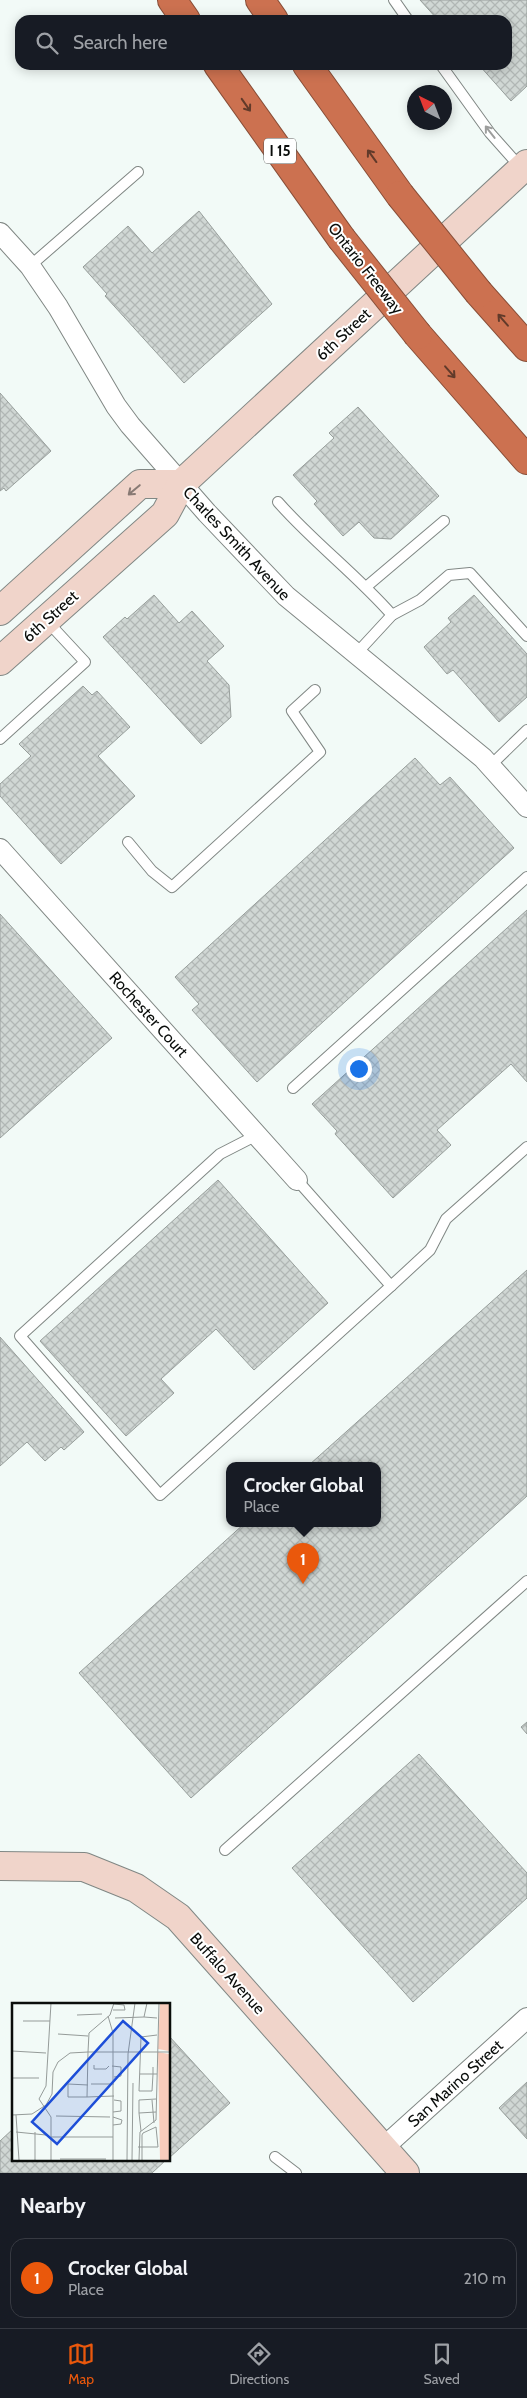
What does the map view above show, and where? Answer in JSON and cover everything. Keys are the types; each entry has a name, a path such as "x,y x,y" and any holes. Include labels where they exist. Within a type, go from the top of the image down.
{"highway":[{"path":"172,0 182,15"},
{"path":"260,0 270,15"},
{"name":"Ontario Freeway","path":"222,70 341,238 418,335 527,460"},
{"path":"311,70 400,196 527,347"}],"street":[{"name":"6th Street","path":"0,661 165,514 181,484 525,169"},
{"name":"Charles Smith Avenue","path":"0,232 30,266 58,307 116,406 147,446 181,484 286,596 490,766 527,808"},
{"path":"0,611 140,484 181,484"},
{"name":"Rochester Court","path":"0,849 297,1180"},
{"name":"Buffalo Avenue","path":"0,1866 84,1867 136,1888 178,1917 405,2173"},
{"name":"San Marino Street","path":"383,2148 527,2018"}],"lane":[{"path":"394,0 404,15"},
{"path":"445,70 490,133 525,169"},
{"path":"30,266 138,172"},
{"path":"278,502 303,530 366,587 392,615"},
{"path":"366,587 444,520"},
{"path":"356,654 392,615 420,600 450,575 470,572 527,636"},
{"path":"0,739 85,662 46,619"},
{"path":"128,842 152,871 172,887 320,752 292,711 315,690"},
{"path":"490,766 527,730"},
{"path":"293,1088 527,877"},
{"path":"257,1135 220,1154 20,1336 160,1495 430,1250 446,1219 527,1146"},
{"path":"297,1180 391,1286"},
{"path":"225,1850 527,1581"},
{"path":"276,2157 296,2173"}],"building":[{"path":"420,0 527,0 527,86 511,101 483,70 512,70 512,15 434,15"},
{"path":"199,211 272,304 184,383 105,296 107,294 83,267 128,226 152,253"},
{"path":"0,393 51,451 6,491 4,488 0,491"},
{"path":"358,407 439,496 391,539 374,538 359,522 343,536 314,504 317,501 293,475 334,438 329,433"},
{"path":"154,595 179,623 192,611 224,646 207,661 229,685 231,717 201,744 103,637"},
{"path":"474,595 527,654 527,697 499,722 453,670 447,674 424,647 451,622 448,618"},
{"path":"83,686 92,695 97,691 130,727 98,756 135,796 61,864 0,796 0,784 31,756 19,744"},
{"path":"415,758 440,785 450,777 514,848 257,1082 192,1010 199,1004 175,977"},
{"path":"527,910 527,1082 511,1064 437,1130 451,1145 393,1198 335,1134 337,1131 312,1104"},
{"path":"0,914 112,1038 0,1138"},
{"path":"218,1180 328,1303 254,1370 216,1329 161,1379 174,1393 126,1436 40,1341"},
{"path":"527,1270 527,1496 191,1798 79,1673 241,1527 381,1527 381,1462 312,1462"},
{"path":"0,1337 84,1432 64,1450 61,1447 45,1461 27,1442 0,1466"},
{"path":"527,1722 527,1734 521,1727"},
{"path":"419,1754 527,1873 527,1898 413,2002 292,1868"},
{"path":"170,2037 230,2103 170,2157"},
{"path":"527,2082 527,2139 499,2108"},
{"path":"12,2130 12,2160 166,2160 152,2173 0,2173 0,2141"}],"place":[{"name":"Crocker Global","path":"303,1584"}]}
